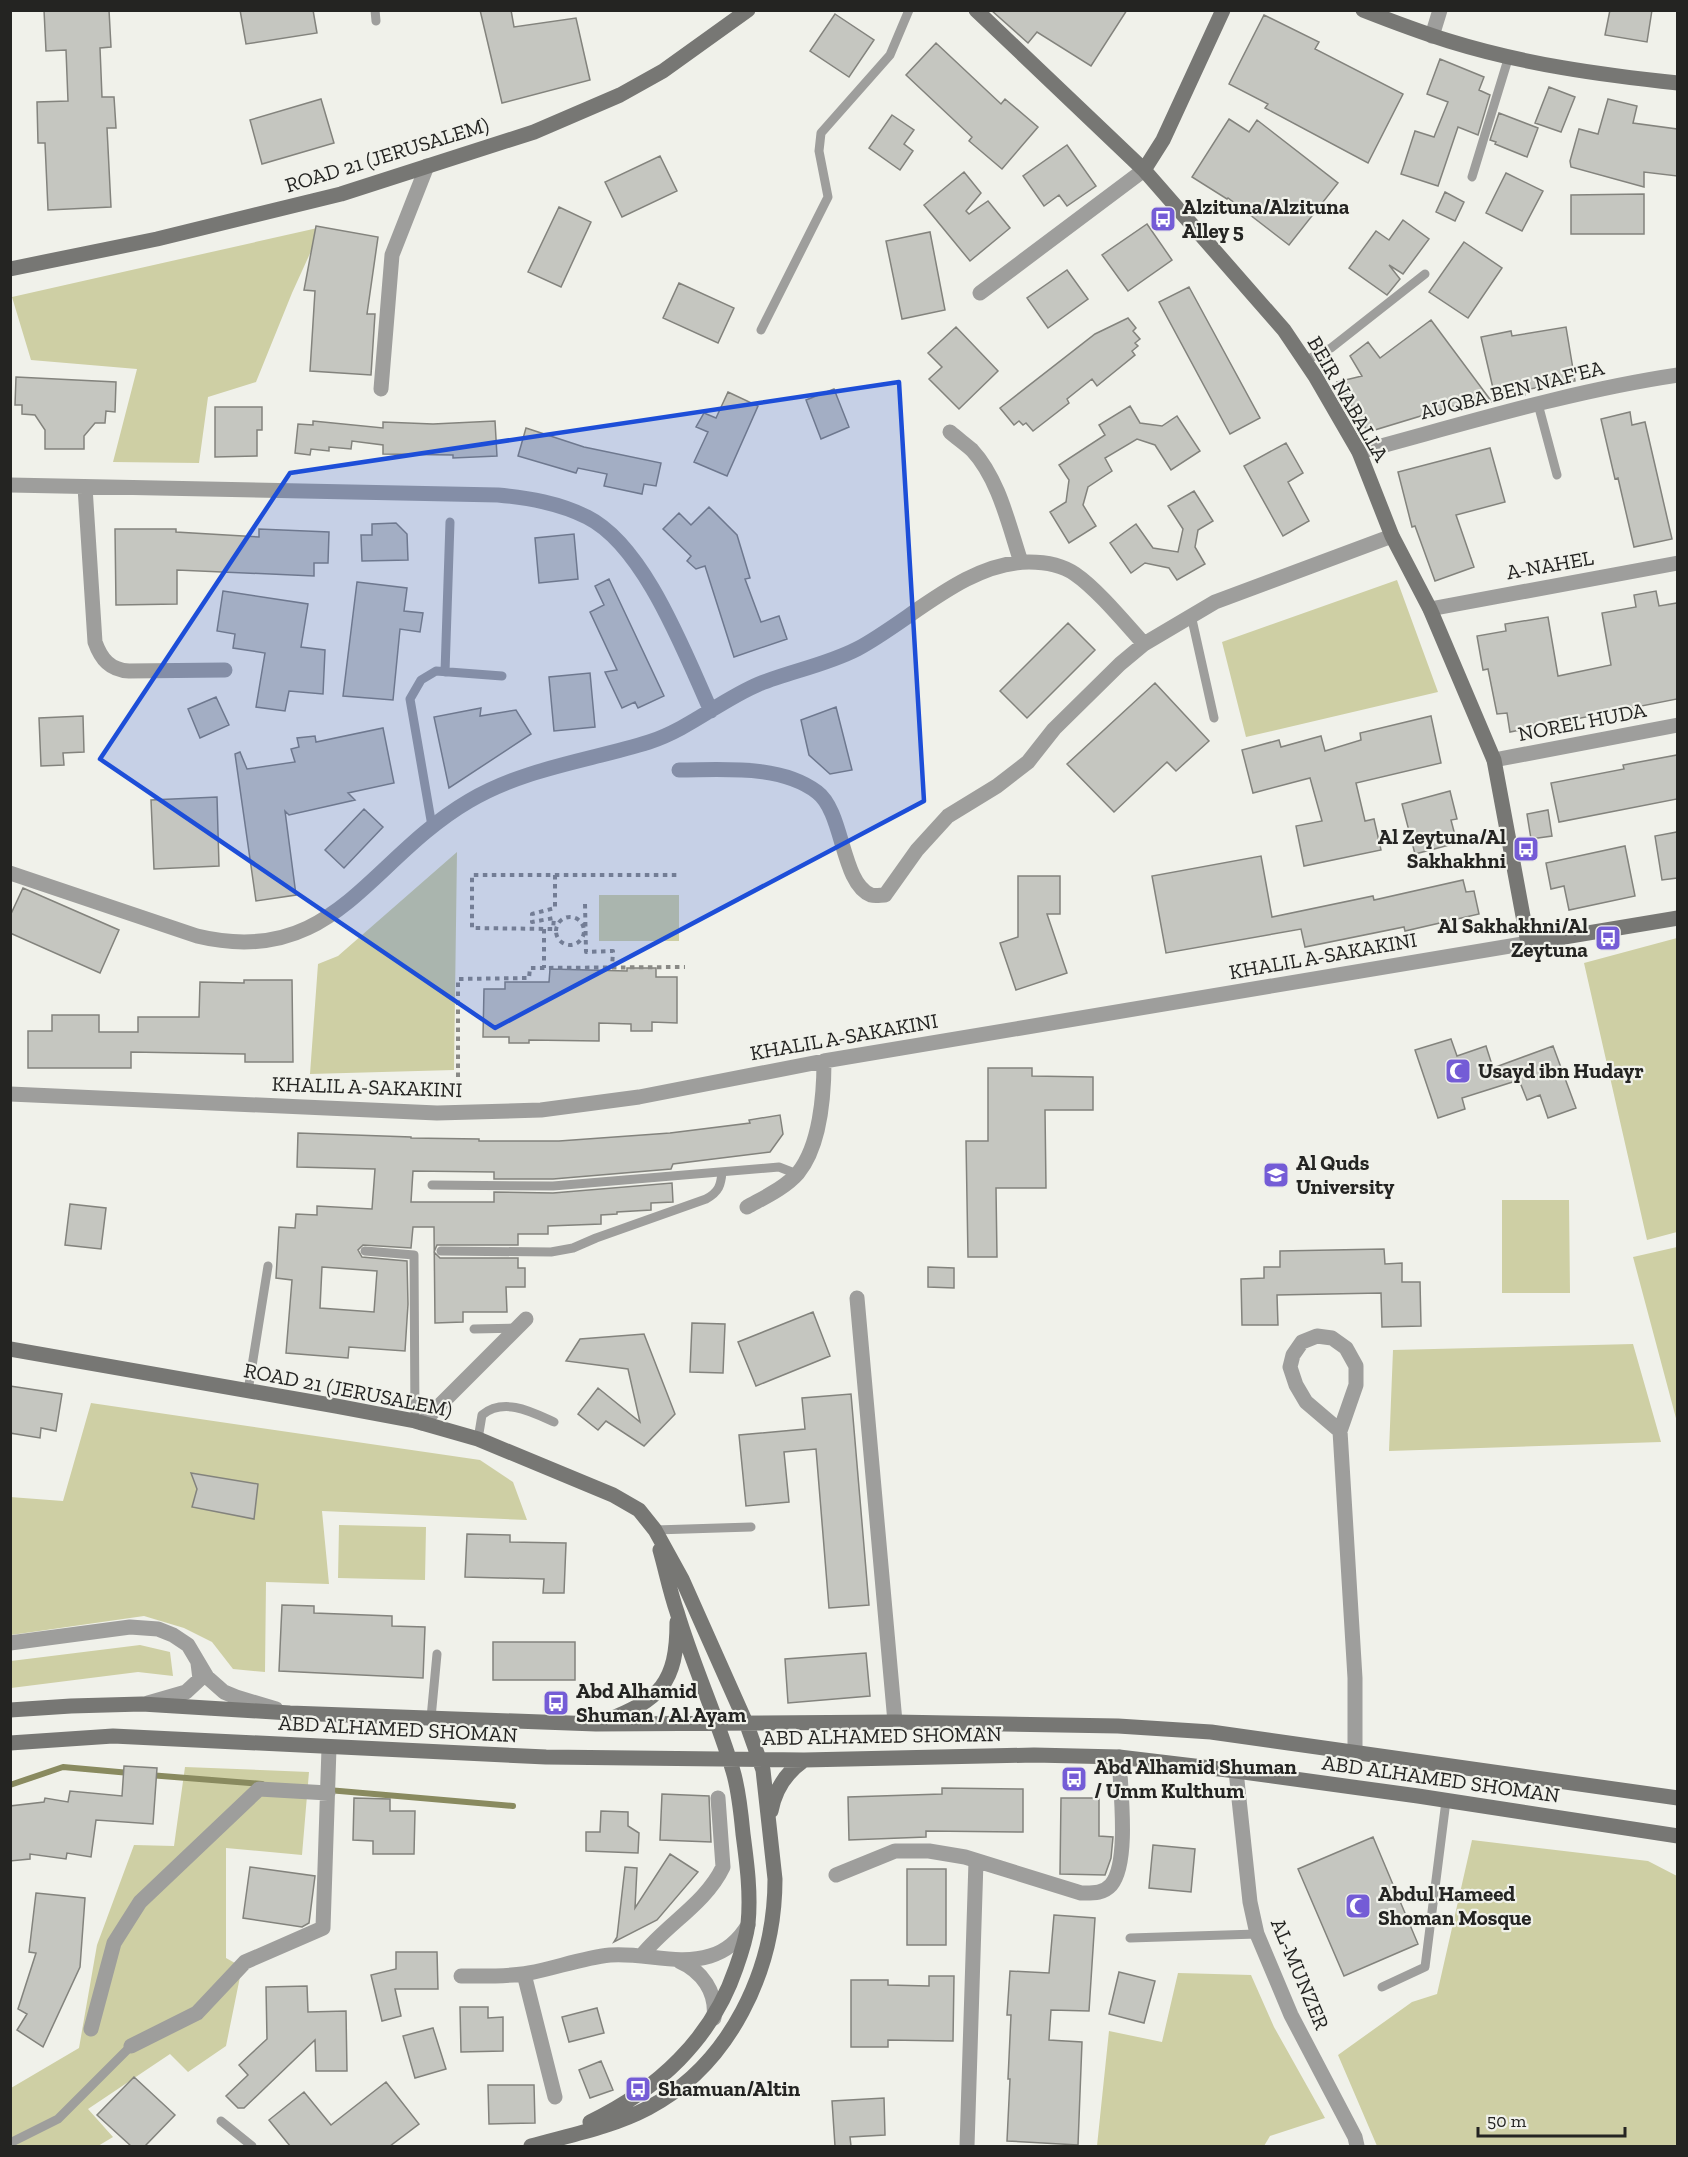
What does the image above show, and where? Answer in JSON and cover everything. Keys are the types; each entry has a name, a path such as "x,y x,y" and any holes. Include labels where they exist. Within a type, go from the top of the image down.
{"main road":[{"name":"ROAD 21 (JERUSALEM)","path":"10,269 158,239 342,194 534,132 620,95 672,65 747,10"},
{"name":"BEIR NABALLA","path":"976,10 1144,170 1284,330 1359,452 1392,536 1430,609 1494,760 1528,943"},
{"path":"1144,170 1163,140 1223,10"},
{"path":"1363,10 1432,36 1509,56 1621,77 1677,83"},
{"name":"KHALIL A-SAKAKINI","path":"1528,943 1677,918"},
{"name":"ROAD 21 (JERUSALEM)","path":"10,1349 419,1422 478,1439 628,1503 639,1510 655,1530 682,1579 760,1759 775,1862 776,1896 768,1941 753,1990 725,2041 715,2055 688,2082 653,2105 605,2125 531,2146"},
{"name":"ROAD 21 (JERUSALEM)","path":"548,2141 611,2112 680,2061 714,2018 730,1987 748,1925 750,1890 737,1786 677,1613 655,1530"},
{"path":"596,1724 639,1707 660,1690 671,1669 675,1651 677,1613"},
{"name":"ABD ALHAMED SHOMAN","path":"10,1710 142,1704 290,1713 596,1724 747,1725 895,1722 1118,1726 1211,1732 1677,1798"},
{"name":"ABD ALHAMED SHOMAN","path":"10,1743 113,1736 546,1757 804,1760 1034,1755 1119,1757 1446,1800 1671,1835"},
{"path":"770,1823 778,1790 790,1772 804,1760"},
{"path":"1671,1835 1677,1844"}],"street":[{"path":"1432,36 1440,10"},
{"path":"381,389 392,255 427,166"},
{"path":"980,293 1144,170"},
{"name":"AUQBA BEN NAF'EA","path":"1359,452 1632,382 1677,375"},
{"path":"950,432 971,450 982,465 995,490 1021,562"},
{"path":"10,485 498,495 531,498 560,506 589,518 613,537 633,559 667,615 711,711"},
{"path":"85,487 95,642 104,661 129,671 225,670"},
{"path":"679,770 750,770 791,778 818,792 830,808 855,881 872,895 885,895 917,850 948,816 998,786 1028,762 1054,729 1120,664 1144,644 1215,602 1392,536"},
{"path":"10,873 196,936 220,942 270,941 297,934 324,921 432,826 471,800 509,782 547,768 650,741 689,725 759,684 854,651 960,583 1008,563 1047,563 1075,574 1144,644"},
{"name":"A-NAHEL","path":"1430,609 1677,563"},
{"name":"NOREL HUDA","path":"1494,760 1677,725"},
{"name":"KHALIL A-SAKAKINI","path":"10,1094 437,1113 541,1110 639,1097 824,1061 1528,943"},
{"path":"747,1207 774,1192 797,1174 808,1155 818,1124 824,1092 824,1061"},
{"path":"857,1298 895,1722"},
{"path":"419,1422 521,1324"},
{"path":"1340,1431 1306,1402 1296,1385 1290,1367 1293,1355 1302,1342 1317,1336 1332,1338 1347,1348 1356,1366 1356,1385 1340,1431 1355,1678 1355,1753"},
{"path":"10,1643 130,1628 158,1629 188,1645 207,1677 224,1692 236,1698 290,1713"},
{"path":"142,1704 186,1692 200,1680 197,1660"},
{"path":"131,2046 197,2013 245,1962 323,1928 329,1748"},
{"path":"836,1875 895,1851 929,1851 965,1857 1075,1891 1093,1893 1104,1890 1111,1885 1116,1876 1121,1857 1123,1835 1119,1757"},
{"name":"AL-MUNZER","path":"1236,1771 1250,1902 1257,1934 1291,2015 1355,2137 1357,2146"},
{"path":"91,2029 114,1943 140,1902 259,1789 328,1793"},
{"path":"642,1955 719,1876 723,1867 718,1798"},
{"path":"967,2146 976,1861"},
{"path":"461,1976 500,1977 524,1974 608,1955 642,1955 691,1960 713,1955 740,1938 748,1925"},
{"path":"670,1959 695,1970 703,1978 713,1998 714,2018"},
{"path":"524,1974 555,2097"}],"lane":[{"path":"375,10 376,21"},
{"path":"761,330 828,197 819,151 821,133 890,56 909,10"},
{"path":"1472,177 1509,56"},
{"path":"1304,361 1331,348 1425,274"},
{"path":"1538,405 1557,475"},
{"path":"445,672 450,522"},
{"path":"1191,615 1214,717"},
{"path":"432,826 410,699 421,680 436,671 502,676"},
{"path":"432,1185 553,1186 779,1167 797,1174"},
{"path":"441,1251 551,1252 573,1248 716,1194 721,1185 722,1172"},
{"path":"366,1251 414,1255 419,1422"},
{"path":"249,1391 268,1266"},
{"path":"474,1329 521,1324"},
{"path":"478,1439 482,1415 491,1408 505,1406 526,1409 554,1422"},
{"path":"655,1530 751,1527"},
{"path":"431,1718 437,1654"},
{"path":"1382,1987 1425,1967 1446,1800"},
{"path":"1130,1938 1257,1934"},
{"path":"10,2143 58,2119 131,2046"},
{"path":"221,2121 252,2146"}],"path":[{"path":"555,929 472,928 472,874 679,875"},
{"path":"555,874 555,908 532,914 532,922 554,918 555,929 561,941 569,945 579,941 585,932"},
{"path":"585,904 586,952 613,951 612,968"},
{"path":"555,929 563,918 570,916 581,921 585,932"},
{"path":"544,929 544,968"},
{"path":"458,1112 459,979 529,978 530,968 685,967"}],"highlighted area":[{"path":"899,382 924,801 495,1028 100,759 290,473"}],"green space":[{"path":"322,227 256,382 208,397 199,463 113,462 137,369 31,360 12,297"},
{"path":"1397,580 1438,692 1246,737 1222,642"},
{"path":"457,852 454,1070 310,1074 318,964 338,956"},
{"path":"599,895 679,895 679,941 599,941"},
{"path":"1677,938 1677,1232 1647,1240 1584,963"},
{"path":"1502,1200 1569,1200 1570,1293 1502,1293"},
{"path":"1678,1247 1677,1422 1633,1257"},
{"path":"1633,1344 1661,1442 1389,1451 1393,1350"},
{"path":"91,1403 480,1460 513,1482 527,1520 322,1511 329,1584 266,1582 265,1672 233,1669 212,1642 184,1628 144,1616 11,1635 10,1497 63,1501"},
{"path":"339,1525 426,1527 425,1580 338,1578"},
{"path":"140,1645 170,1652 173,1676 138,1672 11,1688 11,1661"},
{"path":"185,1767 309,1772 302,1855 226,1848 226,1958 242,1967 226,2046 188,2072 170,2054 88,2109 113,2137 98,2146 11,2146 11,2088 79,2048 97,1945 134,1845 174,1846"},
{"path":"1472,1840 1648,1861 1677,1876 1677,2146 1377,2146 1338,2055 1412,2002 1437,1994"},
{"path":"1178,1973 1251,1975 1274,2027 1325,2118 1270,2136 1264,2146 1097,2146 1109,2031 1162,2042"}],"building":[{"path":"44,10 109,10 111,47 100,48 102,97 114,97 116,128 107,128 111,207 48,210 45,143 38,143 37,102 68,101 66,50 46,51"},
{"path":"240,10 313,10 317,33 246,44"},
{"path":"480,10 511,10 514,27 576,18 590,80 502,103"},
{"path":"991,10 1127,10 1091,66 1037,32 1028,43"},
{"path":"1610,10 1652,10 1647,42 1605,35"},
{"path":"835,14 874,40 849,77 810,51"},
{"path":"1264,15 1319,42 1315,49 1403,94 1368,163 1265,108 1268,104 1229,84"},
{"path":"936,43 1001,104 1005,99 1038,127 1002,169 969,141 972,137 906,75"},
{"path":"1440,59 1484,77 1479,90 1490,95 1478,135 1458,127 1438,186 1401,174 1415,131 1434,137 1448,102 1427,94"},
{"path":"1549,87 1575,97 1561,132 1535,123"},
{"path":"321,99 334,143 262,164 250,120"},
{"path":"1608,99 1637,106 1633,123 1677,129 1677,176 1644,172 1644,187 1571,167 1570,161 1579,129 1598,134"},
{"path":"1499,113 1538,128 1527,157 1490,140"},
{"path":"892,115 914,130 904,144 913,151 900,170 869,148"},
{"path":"1229,119 1249,132 1257,120 1338,183 1289,245 1228,198 1192,177"},
{"path":"1067,145 1096,186 1067,206 1059,195 1044,206 1023,176"},
{"path":"660,156 677,191 622,217 605,182"},
{"path":"964,172 981,193 966,211 969,214 988,201 1010,228 970,261 924,205"},
{"path":"1506,173 1543,191 1522,231 1486,213"},
{"path":"1445,192 1464,202 1455,221 1436,212"},
{"path":"1644,194 1644,234 1571,234 1571,195"},
{"path":"559,207 591,222 561,287 528,272"},
{"path":"1403,220 1429,239 1403,274 1389,265 1400,279 1387,295 1349,268 1376,231 1389,240"},
{"path":"1147,224 1172,260 1128,291 1102,255"},
{"path":"316,226 378,237 367,314 375,314 371,375 310,371 315,291 304,290"},
{"path":"930,232 945,310 902,319 886,241"},
{"path":"1464,242 1502,268 1468,318 1429,292"},
{"path":"1067,270 1088,299 1048,328 1027,298"},
{"path":"679,283 734,308 718,343 663,318"},
{"path":"1189,287 1260,418 1230,434 1159,302"},
{"path":"1128,318 1136,328 1133,331 1140,339 1135,343 1138,346 1132,351 1135,355 1097,386 1092,379 1067,399 1069,403 1033,431 1026,423 1023,425 1019,421 1014,425 1000,408 1095,334"},
{"path":"1431,320 1492,402 1469,407 1467,402 1368,432 1337,382 1362,376 1350,356 1368,342 1380,358"},
{"path":"956,327 998,371 959,409 929,379 942,367 928,353"},
{"path":"1566,327 1575,381 1524,390 1525,395 1496,401 1481,337 1511,331 1512,336"},
{"path":"16,377 116,382 115,412 106,411 105,423 95,423 84,436 84,449 45,449 45,430 35,415 22,414 22,405 15,405"},
{"path":"834,389 849,427 821,439 806,400"},
{"path":"728,392 758,406 727,476 694,462 708,432 696,427 704,413 716,418"},
{"path":"1130,406 1140,423 1162,426 1177,416 1200,451 1171,470 1155,445 1137,439 1105,458 1112,471 1088,487 1083,505 1096,526 1069,543 1050,512 1066,502 1069,480 1059,465 1105,435 1099,425"},
{"path":"215,407 262,407 262,430 257,430 257,456 215,457"},
{"path":"1630,412 1632,425 1645,422 1672,539 1634,547 1601,419"},
{"path":"313,421 383,428 383,422 433,424 495,421 497,456 453,458 453,455 383,454 383,445 352,441 351,449 329,447 329,451 311,449 310,455 295,453 298,424 313,425"},
{"path":"526,428 584,447 661,463 656,486 644,484 642,494 604,486 607,474 578,468 576,473 518,456"},
{"path":"1286,443 1303,473 1288,482 1309,521 1283,536 1244,466"},
{"path":"1490,448 1505,502 1456,515 1474,567 1435,581 1415,526 1412,527 1398,472"},
{"path":"1194,491 1213,521 1198,530 1195,547 1205,564 1177,580 1169,568 1145,563 1131,573 1110,543 1136,524 1153,548 1178,552 1183,529 1168,506"},
{"path":"709,507 737,535 750,578 745,579 761,622 779,616 787,639 734,657 705,566 696,569 687,561 691,556 663,529 679,513 691,525"},
{"path":"396,523 407,534 408,560 362,561 361,535 372,535 372,524"},
{"path":"115,529 176,529 176,532 259,537 259,529 329,532 328,563 314,563 314,576 177,570 177,604 116,605"},
{"path":"574,534 578,579 539,583 535,538"},
{"path":"609,579 664,696 638,708 635,702 622,708 605,672 617,670 590,612 604,605 595,586"},
{"path":"357,582 407,588 404,611 423,613 420,632 400,629 393,700 343,696"},
{"path":"223,591 308,604 301,647 325,650 323,694 289,691 285,711 256,707 265,653 233,648 235,634 217,631"},
{"path":"1656,591 1659,606 1677,603 1677,699 1510,732 1507,713 1497,714 1488,669 1483,670 1477,636 1506,631 1505,624 1548,617 1558,676 1611,665 1602,613 1636,607 1634,595"},
{"path":"1068,623 1095,650 1027,718 1000,691"},
{"path":"590,673 595,727 554,731 549,677"},
{"path":"1155,683 1209,741 1176,771 1167,762 1114,812 1067,764"},
{"path":"216,697 229,725 200,738 188,709"},
{"path":"836,707 852,770 830,774 809,755 801,720"},
{"path":"481,708 480,716 516,710 531,734 449,788 434,717"},
{"path":"83,716 84,752 63,753 64,765 41,766 39,718"},
{"path":"1431,716 1441,763 1356,783 1365,821 1374,819 1381,850 1304,866 1296,826 1322,821 1310,778 1253,793 1242,750 1279,740 1281,747 1321,736 1325,751 1361,740 1360,733"},
{"path":"383,728 394,783 348,793 355,800 289,815 285,811 296,895 256,901 235,754 240,752 247,769 295,762 291,749 299,747 297,738 315,736 316,742"},
{"path":"1677,755 1677,799 1559,822 1551,783 1624,769 1623,765"},
{"path":"1450,791 1457,819 1451,820 1457,843 1415,854 1402,804"},
{"path":"217,797 219,866 154,869 151,800"},
{"path":"364,809 383,827 344,868 325,850"},
{"path":"1548,810 1552,836 1531,839 1527,814"},
{"path":"1677,832 1677,878 1662,880 1655,836"},
{"path":"1625,846 1635,896 1569,910 1564,886 1551,889 1546,863"},
{"path":"1261,856 1272,917 1373,896 1374,900 1463,880 1466,892 1474,891 1479,914 1405,931 1404,927 1305,947 1301,929 1166,953 1152,876"},
{"path":"1018,876 1060,876 1060,914 1047,914 1067,973 1016,990 1000,943 1018,937"},
{"path":"23,888 119,930 100,973 10,933 10,916"},
{"path":"627,968 656,968 656,977 677,977 677,1023 652,1022 652,1031 631,1031 631,1024 599,1023 599,1041 529,1040 529,1043 509,1043 509,1037 483,1037 484,989 505,989 505,982 549,982 550,969 627,971"},
{"path":"244,980 292,980 293,1062 245,1062 245,1054 131,1052 131,1068 28,1068 28,1031 52,1031 52,1015 99,1015 99,1032 138,1032 138,1017 199,1017 200,982 244,983"},
{"path":"1451,1039 1457,1056 1486,1046 1493,1068 1553,1046 1576,1108 1548,1118 1540,1095 1527,1100 1519,1080 1462,1098 1465,1109 1438,1118 1415,1050"},
{"path":"988,1068 1032,1068 1032,1076 1093,1077 1093,1110 1045,1110 1046,1188 996,1188 997,1257 968,1257 966,1141 988,1141"},
{"path":"780,1115 783,1134 770,1152 673,1164 671,1169 553,1179 494,1179 494,1172 413,1171 411,1202 494,1202 494,1192 553,1193 672,1183 673,1202 651,1203 651,1210 601,1215 601,1224 548,1226 548,1234 518,1234 518,1245 437,1245 434,1251 434,1227 413,1227 411,1248 363,1245 358,1250 362,1257 407,1261 408,1304 405,1351 349,1347 348,1358 286,1353 292,1280 276,1278 279,1227 295,1228 296,1214 317,1215 317,1206 372,1209 375,1169 297,1167 298,1133 479,1139 479,1141 559,1141 670,1133 750,1123 749,1120","holes":["322,1267 377,1271 374,1312 320,1308"]},
{"path":"70,1204 106,1208 101,1249 65,1245"},
{"path":"1384,1249 1385,1264 1402,1263 1402,1282 1420,1282 1421,1326 1382,1327 1381,1293 1277,1295 1278,1325 1242,1325 1241,1279 1264,1278 1264,1267 1280,1267 1280,1251"},
{"path":"434,1252 440,1258 518,1258 518,1268 525,1268 525,1287 506,1287 507,1312 463,1312 463,1322 435,1323"},
{"path":"928,1267 954,1268 954,1288 928,1287"},
{"path":"813,1312 830,1356 756,1386 738,1342"},
{"path":"692,1323 725,1324 723,1373 690,1372"},
{"path":"644,1334 675,1414 644,1446 606,1421 598,1430 578,1414 598,1388 640,1422 628,1369 566,1361 580,1339"},
{"path":"10,1386 62,1394 56,1431 41,1428 40,1438 10,1433"},
{"path":"851,1394 869,1605 829,1608 816,1449 784,1452 789,1502 746,1506 739,1435 805,1429 802,1398"},
{"path":"191,1473 258,1484 254,1519 192,1507 197,1489"},
{"path":"467,1534 510,1535 510,1542 566,1543 564,1593 543,1593 544,1579 465,1577"},
{"path":"282,1605 314,1606 314,1613 392,1616 392,1626 425,1627 423,1678 279,1671"},
{"path":"493,1642 575,1642 575,1680 493,1680"},
{"path":"866,1653 870,1696 788,1703 785,1659"},
{"path":"124,1766 157,1768 153,1824 96,1820 91,1857 67,1853 66,1859 30,1854 30,1859 10,1861 10,1806 44,1802 45,1798 68,1802 70,1791 122,1796"},
{"path":"942,1788 1023,1789 1023,1832 926,1831 926,1837 849,1840 848,1797 942,1794"},
{"path":"662,1794 709,1796 711,1842 660,1840"},
{"path":"354,1798 390,1799 390,1811 415,1811 414,1854 373,1854 373,1841 353,1840"},
{"path":"1061,1798 1099,1798 1099,1836 1113,1837 1111,1858 1105,1875 1060,1874"},
{"path":"601,1811 628,1812 628,1826 639,1833 638,1853 586,1851 586,1832 600,1832"},
{"name":"Abdul Hameed Shoman Mosque","path":"1373,1837 1418,1944 1344,1976 1298,1869"},
{"path":"1153,1845 1195,1849 1191,1892 1149,1888"},
{"path":"670,1854 698,1872 657,1920 614,1942 617,1937 625,1867 637,1868 635,1908"},
{"path":"250,1867 315,1876 309,1923 302,1927 243,1918"},
{"path":"907,1869 946,1869 946,1945 907,1945"},
{"path":"36,1893 85,1898 80,1967 43,2047 17,2030 27,2014 18,2009 36,1953 29,1952"},
{"path":"1054,1915 1095,1918 1089,2011 1051,2010 1049,2040 1082,2042 1078,2145 1007,2141 1011,2015 1007,2015 1010,1971 1049,1973"},
{"path":"396,1952 437,1952 438,1989 395,1989 401,2016 382,2021 371,1975 396,1969"},
{"path":"1119,1972 1155,1981 1144,2023 1109,2014"},
{"path":"929,1976 954,1976 953,2041 888,2040 888,2047 851,2047 851,1980 888,1980 888,1985 929,1986"},
{"path":"307,1986 308,2012 346,2011 347,2071 316,2071 315,2040 244,2108 238,2108 226,2096 248,2075 239,2065 267,2039 266,1987"},
{"path":"460,2007 488,2007 488,2018 503,2017 503,2051 461,2052"},
{"path":"597,2008 604,2033 569,2042 562,2017"},
{"path":"433,2028 446,2069 415,2078 403,2036"},
{"path":"601,2061 613,2090 590,2098 579,2070"},
{"path":"134,2077 175,2115 145,2146 131,2146 97,2115"},
{"path":"386,2082 419,2124 390,2146 290,2146 269,2120 304,2092 331,2125"},
{"path":"488,2085 534,2085 535,2123 489,2124"},
{"path":"884,2098 885,2135 850,2137 851,2146 835,2146 832,2101"}],"waterway":[{"path":"10,1785 63,1767 130,1773"},
{"path":"149,1775 262,1784"},
{"path":"328,1790 513,1806"}],"place":[{"name":"Alzituna/Alzituna Alley 5","path":"1163,219"},
{"name":"Al Zeytuna/Al Sakhakhni","path":"1526,849"},
{"name":"Al Sakhakhni/Al Zeytuna","path":"1608,938"},
{"name":"Usayd ibn Hudayr","path":"1458,1071"},
{"name":"Al Quds University","path":"1276,1175"},
{"name":"Abd Alhamid Shuman / Al Ayam","path":"556,1703"},
{"name":"Abd Alhamid Shuman / Umm Kulthum","path":"1074,1779"},
{"name":"Abdul Hameed Shoman Mosque","path":"1358,1906"},
{"name":"Shamuan/Altin","path":"638,2089"}]}
